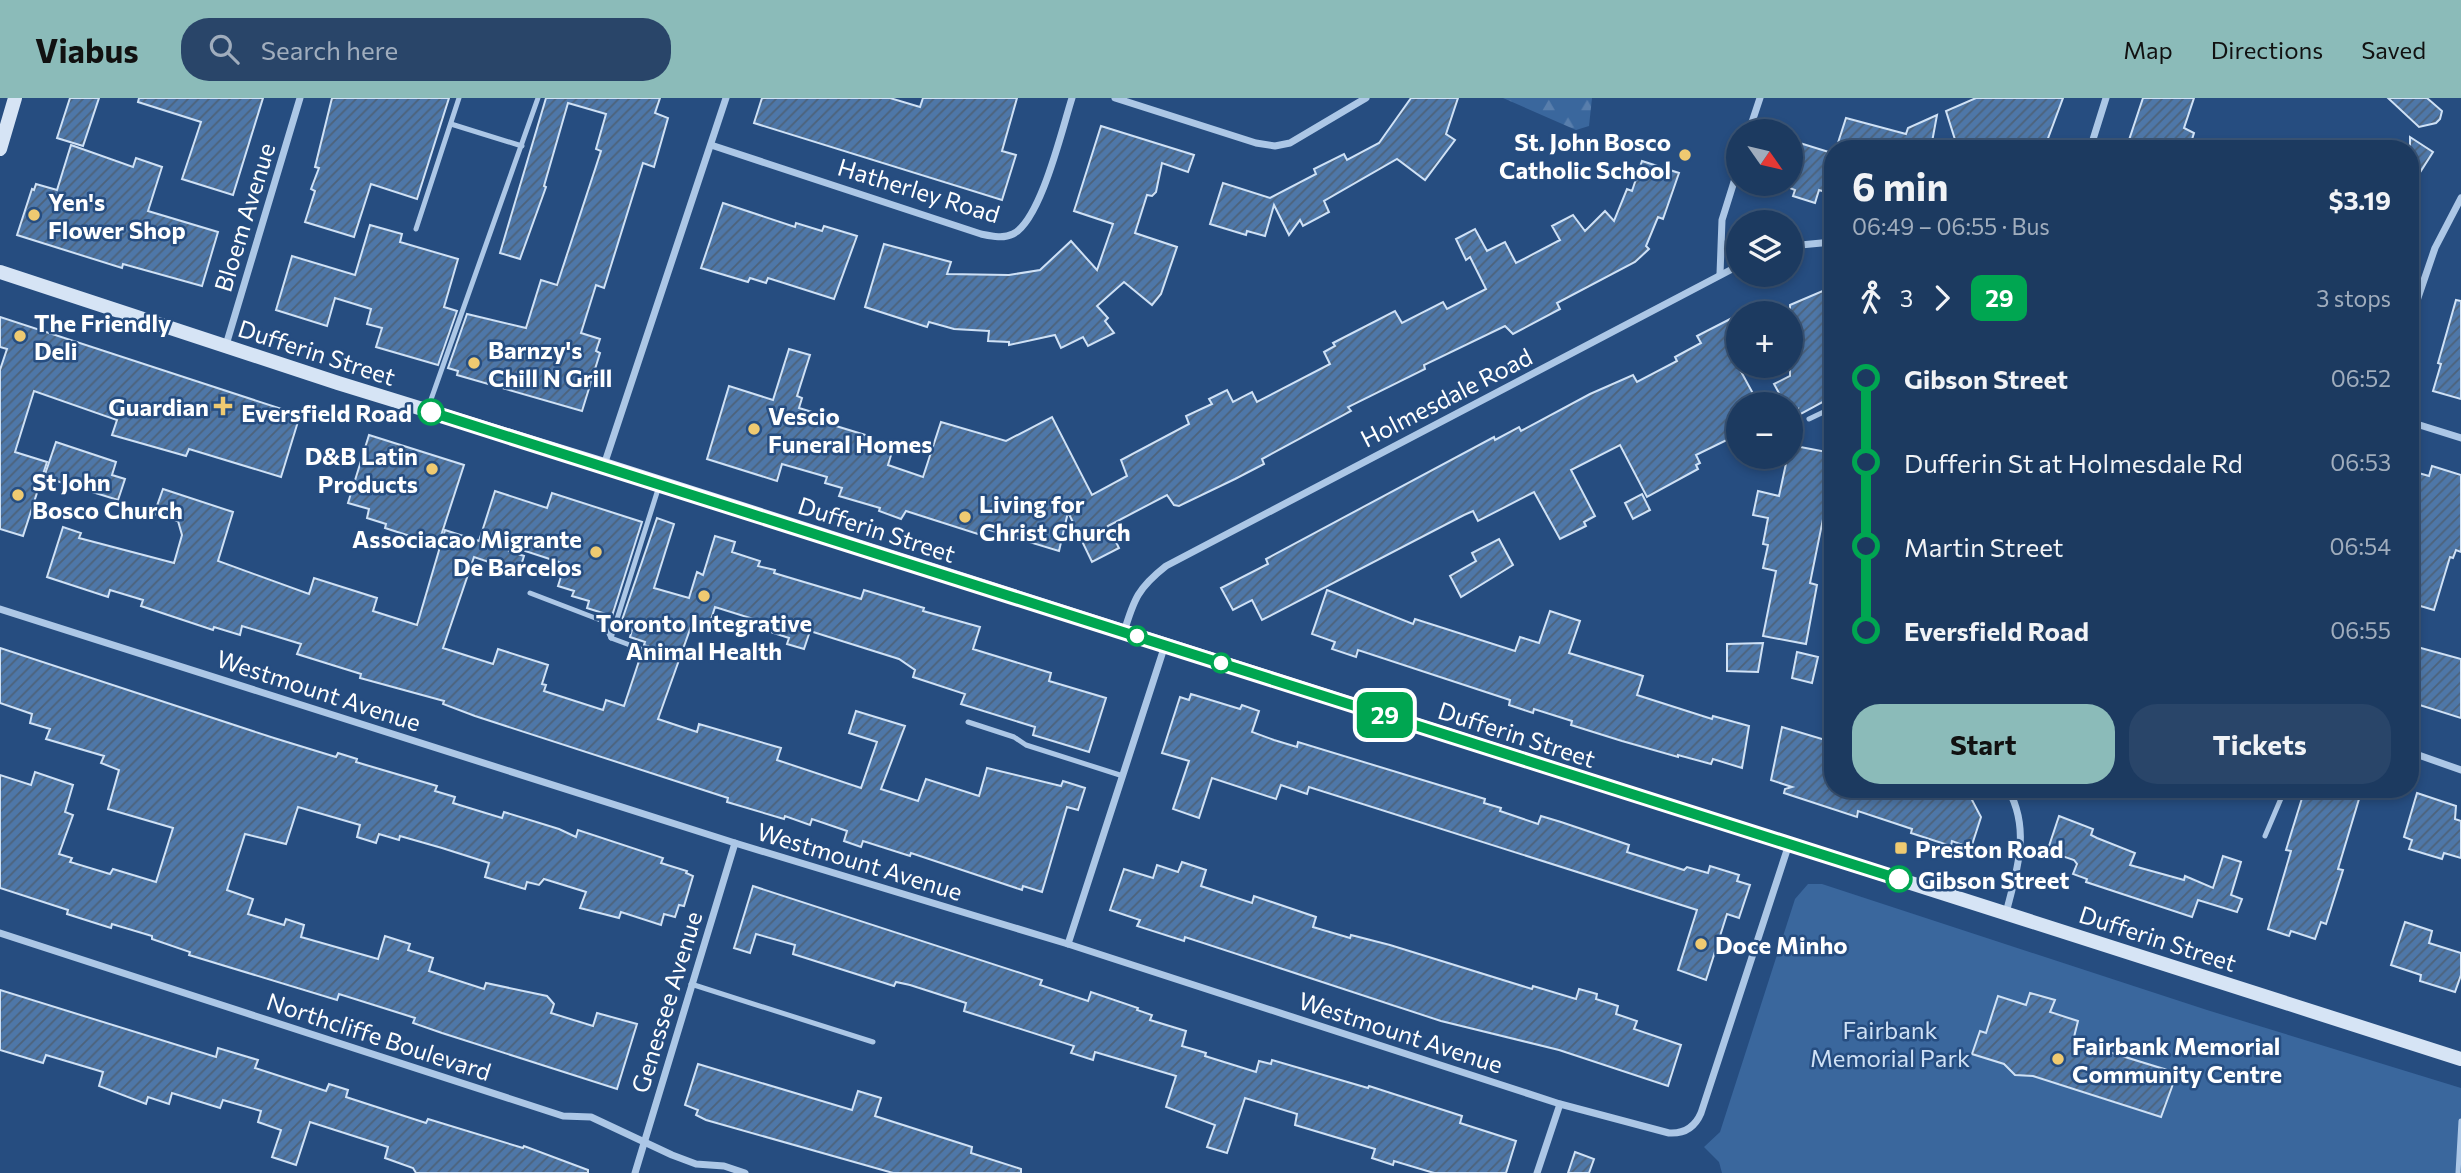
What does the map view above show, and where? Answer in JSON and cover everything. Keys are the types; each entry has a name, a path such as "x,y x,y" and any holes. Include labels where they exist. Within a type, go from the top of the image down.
{"main road":[{"path":"0,149 5,117 15,98"},
{"name":"Dufferin Street","path":"0,272 225,347 604,465 2461,1059"}],"street":[{"name":"Bloem Avenue","path":"225,347 300,98"},
{"path":"604,465 726,98"},
{"name":"Hatherley Road","path":"711,145 981,234 1005,236 1013,234 1030,218 1072,98"},
{"path":"1115,98 1256,143 1275,146 1290,143 1366,98"},
{"path":"1753,119 1760,98"},
{"path":"2093,140 2106,98"},
{"path":"1720,274 1722,220 1730,196"},
{"path":"2419,295 2435,248 2461,198"},
{"path":"1803,245 1824,243"},
{"name":"Holmesdale Road","path":"1124,632 1134,597 1145,582 1166,566 1726,271"},
{"path":"2419,425 2461,438"},
{"name":"Westmount Avenue","path":"0,609 735,843 1068,944 1560,1104 1669,1133 1679,1134 1691,1128 1702,1113 1789,844"},
{"path":"1068,944 1165,645"},
{"path":"2419,755 2461,770"},
{"path":"2006,913 2022,845 2018,813 2012,798"},
{"name":"Genessee Avenue","path":"635,1173 735,843"},
{"name":"Northcliffe Boulevard","path":"0,933 563,1116 591,1118 696,1164 724,1166 745,1173"},
{"path":"1537,1173 1560,1104"}],"lane":[{"path":"416,229 459,98"},
{"path":"427,411 538,98"},
{"path":"451,124 522,146"},
{"path":"1809,419 1824,412"},
{"path":"611,638 660,484"},
{"path":"530,593 603,621 611,638 654,654"},
{"path":"968,722 1124,776"},
{"path":"2265,836 2281,798"},
{"path":"691,984 873,1042"},
{"path":"2458,1173 2461,1121"}],"green space":[{"path":"1503,98 1592,98 1589,126 1576,130"},
{"name":"Fairbank Memorial Park","path":"1808,884 1822,884 2207,1010 2461,1088 2461,1173 1722,1173 1719,1162 1704,1147 1720,1132 1795,899"}],"building":[{"path":"70,98 99,98 83,146 57,138"},
{"path":"139,98 263,98 233,195 182,179 201,122 138,102"},
{"path":"332,98 449,98 417,199 371,184 354,237 305,222 315,191 311,189 319,168 315,167"},
{"path":"546,98 660,98 655,113 668,118 654,167 643,163 604,288 596,285 581,333 600,339 596,351 600,353 582,411 457,375 458,371 448,368 467,314 526,328 541,280 557,285 601,151 596,149 606,114 568,103 544,186 546,187 520,259 500,253"},
{"path":"762,98 890,98 920,107 923,98 1017,98 1002,151 1016,155 1002,200 754,123"},
{"path":"1411,98 1458,98 1446,134 1455,140 1425,180 1397,159 1324,201 1329,212 1303,226 1300,220 1289,235 1274,205 1265,236 1247,231 1246,235 1210,224 1223,183 1270,198 1316,174 1314,169 1344,154 1347,160 1379,143"},
{"path":"1976,98 2063,98 2047,140 1955,140 1946,111"},
{"path":"2143,98 2194,98 2184,128 2194,133 2192,140 2129,140"},
{"path":"2388,98 2427,98 2442,111 2440,119 2436,123 2419,127"},
{"path":"1937,115 1932,140 1839,140 1846,118 1906,134 1908,128"},
{"path":"1101,126 1194,155 1188,172 1162,163 1156,192 1152,196 1147,195 1135,233 1177,247 1161,294 1152,305 1124,282 1097,306 1108,318 1105,321 1114,333 1088,346 1083,337 1061,348 1055,335 1009,345 1009,342 988,341 989,331 954,329 929,322 927,327 865,307 884,244 951,262 947,274 1009,275 1040,270 1071,241 1097,270 1113,224 1074,211"},
{"path":"2419,143 2433,152 2419,174"},
{"path":"1803,144 1824,151 1824,192 1819,190 1815,203 1793,196 1803,196"},
{"path":"71,145 133,167 136,158 162,167 148,211 218,232 202,286 123,264 122,268 17,235 36,184 57,190"},
{"path":"1642,161 1679,173 1663,219 1658,217 1646,246 1649,249 1635,262 1557,303 1560,309 1513,334 1505,326 1424,365 1425,369 1348,407 1351,411 1262,459 1264,464 1235,479 1179,506 1174,505 1167,495 1108,526 1119,548 1092,562 1068,512 1059,551 983,528 981,535 906,511 901,519 879,511 880,508 839,496 842,488 825,483 827,477 782,464 777,481 707,459 729,386 773,400 789,349 810,355 797,396 802,398 799,408 838,420 836,426 872,437 870,446 892,452 888,465 923,477 941,422 1006,441 1052,417 1092,495 1127,476 1121,460 1189,424 1186,416 1212,404 1209,399 1227,390 1233,402 1252,392 1257,402 1330,364 1324,352 1335,346 1333,343 1395,311 1402,323 1443,302 1447,309 1486,289 1470,257 1466,260 1456,239 1475,229 1487,251 1505,242 1516,263 1560,240 1552,226 1573,215 1585,231 1605,211 1614,221 1627,189 1632,191"},
{"path":"723,203 795,227 796,223 822,231 824,226 857,236 834,299 768,278 766,283 750,278 748,282 701,268"},
{"path":"370,225 402,234 400,242 458,259 444,307 457,311 438,365 376,347 382,328 367,324 371,309 335,298 327,326 276,310 292,256 355,275"},
{"path":"1824,290 1824,401 1803,413 1803,392 1778,392 1774,384 1786,378 1803,378 1803,301 1799,301"},
{"path":"2456,300 2461,301 2461,399 2433,391"},
{"path":"0,317 300,415 281,477 189,449 186,456 112,435 117,420 34,391 15,452 47,462 23,536 0,529 0,370 7,349 0,347"},
{"path":"1726,321 1726,378 1745,378 1752,392 1726,392 1726,440 1696,455 1700,463 1696,465 1698,469 1647,497 1620,445 1571,470 1595,516 1584,522 1586,526 1560,539 1534,492 1478,521 1473,511 1464,515 1262,620 1252,600 1233,610 1221,588 1268,564 1266,559 1494,437 1495,440 1519,427 1521,431 1590,394 1633,375 1637,382 1677,361 1675,357 1701,343 1697,336"},
{"path":"369,435 464,465 438,545 385,528 386,524 367,518 369,509 348,503"},
{"path":"56,442 116,462 112,475 125,479 118,500 44,477"},
{"path":"1803,447 1824,451 1824,519 1810,583 1817,585 1806,644 1763,636 1776,571 1763,568 1768,545 1763,544 1768,518 1753,515 1758,491 1779,496 1785,469 1803,469"},
{"path":"2432,466 2461,475 2461,552 2456,550 2453,558 2450,557 2434,610 2419,606 2419,473 2429,476"},
{"path":"163,489 233,512 218,561 309,594 314,578 377,598 373,611 417,625 445,530 479,541 495,491 547,508 552,493 642,522 612,616 587,608 589,601 572,596 574,591 558,586 565,564 510,546 509,551 524,556 519,572 474,557 443,648 493,664 498,649 548,665 542,684 546,685 544,691 603,710 606,700 624,706 641,655 654,659 659,655 658,650 630,637 634,623 622,620 657,518 674,524 654,588 689,598 697,572 703,575 715,536 735,542 732,552 760,561 758,566 775,570 774,573 861,599 864,590 980,627 973,649 1051,673 1049,681 1106,698 1089,752 1033,735 1035,727 961,704 965,694 913,677 915,670 899,659 810,631 804,649 787,644 789,638 761,629 763,622 715,607 709,626 693,621 658,719 697,732 699,724 781,748 777,760 861,788 877,742 849,733 856,711 905,726 881,789 918,801 926,779 979,796 987,768 1061,786 1063,781 1085,788 1078,810 1067,807 1042,892 1023,886 1022,890 911,853 910,856 863,841 861,847 844,841 847,831 812,819 810,825 727,802 728,798 475,716 443,704 444,701 360,678 361,674 297,654 301,644 242,626 240,635 214,627 213,630 141,606 143,600 110,590 108,597 47,577 63,527 81,533 79,538 174,563 182,535 178,521 154,514"},
{"path":"1642,494 1650,510 1633,519 1625,503"},
{"path":"1499,539 1513,565 1461,597 1450,576 1476,561 1472,553"},
{"path":"1327,590 1413,624 1415,619 1515,651 1520,637 1539,643 1550,611 1580,621 1569,653 1643,676 1637,695 1712,719 1713,716 1749,726 1742,768 1713,759 1711,764 1678,757 1622,741 1571,725 1572,721 1534,709 1533,713 1509,705 1510,700 1358,650 1356,657 1332,649 1335,642 1312,634"},
{"path":"1763,643 1758,672 1727,671 1727,644"},
{"path":"2419,647 2461,659 2461,718 2419,705"},
{"path":"0,648 274,738 336,757 338,753 357,759 356,762 437,786 435,791 455,797 453,803 502,818 504,812 576,837 578,830 663,858 661,863 687,871 686,873 693,876 684,906 679,905 675,917 664,914 661,925 621,912 619,918 580,908 586,892 544,879 539,885 527,882 525,889 485,877 489,863 442,848 400,836 399,840 379,834 376,843 357,837 360,825 298,807 286,844 245,834 227,890 253,899 248,914 284,925 286,919 304,925 301,937 378,959 385,936 410,944 408,950 433,958 429,971 484,989 486,983 547,996 554,1004 551,1013 593,1026 597,1013 637,1024 617,1089 442,1033 413,1023 415,1018 339,994 337,1000 189,955 190,952 152,939 152,936 112,924 111,928 67,914 68,910 0,888 0,775 31,785 35,772 73,785 65,812 73,815 59,854 72,858 70,862 110,874 113,869 156,882 173,828 108,809 119,770 101,763 104,756 46,739 50,729 30,723 32,714 0,703"},
{"path":"1797,652 1818,657 1812,683 1792,678"},
{"path":"1191,694 1240,709 1242,705 1259,711 1252,732 1274,740 1297,747 1298,742 1485,799 1484,803 1501,808 1500,811 1538,824 1541,816 1561,822 1629,845 1627,852 1684,870 1687,867 1708,873 1710,866 1739,875 1737,881 1750,885 1739,918 1727,914 1706,980 1678,970 1697,910 1309,787 1307,794 1281,785 1276,799 1212,778 1199,818 1173,809 1189,761 1162,753 1180,697 1189,700"},
{"path":"1782,727 1824,740 1824,798 1971,798 1981,817 1971,848 1952,841 1951,846 1911,833 1912,829 1858,811 1857,817 1784,793 1785,789 1792,787 1771,780"},
{"path":"2419,794 2456,806 2455,819 2461,821 2461,858 2444,853 2442,859 2409,849 2412,840 2404,837"},
{"path":"2302,798 2359,798 2338,869 2343,870 2326,924 2321,922 2315,939 2291,931 2289,936 2268,929 2291,851 2286,850"},
{"path":"2059,816 2093,829 2091,835 2135,853 2130,865 2184,880 2185,876 2213,888 2223,856 2241,862 2231,895 2242,899 2237,912 2198,900 2192,917 2086,882 2087,879 2073,874 2077,864 2074,860 2053,853 2055,848 2049,846"},
{"path":"1182,862 1206,870 1201,886 1252,903 1254,896 1316,917 1313,927 1350,938 1351,935 1390,945 1532,989 1533,986 1576,999 1579,989 1597,994 1596,999 1618,1006 1616,1014 1637,1021 1634,1029 1681,1045 1668,1086 1559,1050 1441,1021 1185,937 1184,941 1137,926 1140,920 1110,910 1124,869 1153,878 1157,865 1178,872"},
{"path":"753,886 1042,980 1040,985 1088,1001 1091,992 1138,1008 1137,1010 1152,1015 1150,1020 1186,1031 1182,1046 1206,1053 1205,1056 1256,1072 1259,1061 1271,1064 1272,1060 1368,1088 1369,1086 1462,1116 1460,1123 1516,1141 1506,1173 1434,1173 1394,1161 1393,1165 1372,1158 1375,1149 1295,1125 1297,1114 1245,1098 1227,1153 1207,1147 1215,1125 1166,1107 1176,1076 1095,1052 1093,1060 1071,1053 1074,1046 964,1011 966,1003 910,985 896,982 894,986 793,954 795,945 756,934 750,953 734,948"},
{"path":"2405,922 2432,931 2429,943 2461,953 2461,975 2455,992 2420,981 2421,975 2391,965"},
{"path":"0,990 216,1057 218,1048 258,1060 255,1068 326,1091 329,1084 348,1090 346,1097 426,1123 428,1119 523,1148 524,1146 588,1170 588,1173 416,1173 413,1168 385,1158 388,1147 310,1122 296,1165 272,1157 281,1130 258,1122 261,1111 223,1100 220,1108 172,1093 169,1104 148,1097 146,1104 99,1086 103,1072 46,1055 43,1063 0,1050"},
{"name":"Fairbank Memorial Community Centre","path":"2030,993 2055,1000 2050,1012 2078,1021 2073,1041 2177,1073 2161,1117 2033,1076 2015,1075 2004,1064 1972,1054 1980,1031 1986,1033 1998,996 2026,1005"},
{"path":"698,1064 852,1110 858,1091 881,1098 875,1116 972,1147 971,1153 1021,1169 1021,1173 893,1173 706,1120 696,1115 698,1110 685,1105"},
{"path":"1575,1152 1594,1159 1589,1173 1568,1173"}],"bus line":[{"name":"29","path":"431,412 1899,879"}],"place":[{"name":"St. John Bosco Catholic School","path":"1685,155"},
{"name":"Yen's Flower Shop","path":"34,215"},
{"name":"The Friendly Deli","path":"20,336"},
{"name":"Barnzy's Chill N Grill","path":"474,363"},
{"name":"Guardian","path":"223,406"},
{"name":"Eversfield Road","path":"431,412"},
{"name":"Vescio Funeral Homes","path":"754,429"},
{"name":"D&B Latin Products","path":"432,469"},
{"name":"St John Bosco Church","path":"18,495"},
{"name":"Living for Christ Church","path":"965,517"},
{"name":"Associacao Migrante De Barcelos","path":"596,552"},
{"name":"Toronto Integrative Animal Health","path":"704,596"},
{"name":"Preston Road","path":"1901,848"},
{"name":"Gibson Street","path":"1899,879"},
{"name":"Doce Minho","path":"1701,944"},
{"name":"Fairbank Memorial Community Centre","path":"2058,1059"}]}
